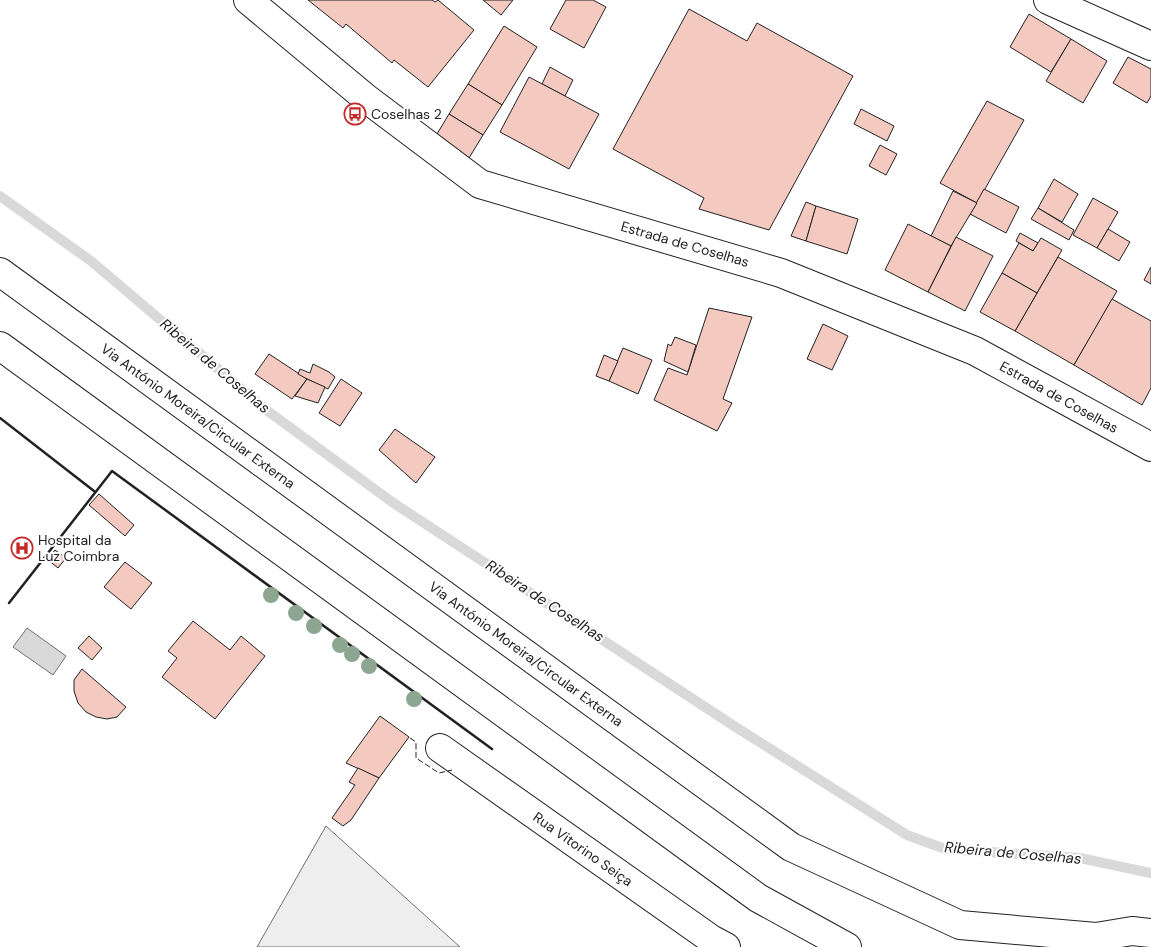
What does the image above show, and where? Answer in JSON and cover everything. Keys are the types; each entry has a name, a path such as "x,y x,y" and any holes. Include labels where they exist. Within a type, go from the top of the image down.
{"main road":[{"name":"Estrada de Coselhas","path":"248,0 367,99 480,184 781,273 975,351 1151,447"},
{"path":"1048,0 1151,46"},
{"name":"Via António Moreira/Circular Externa","path":"0,272 791,847 960,925 1086,942 1132,931 1151,933"},
{"path":"0,346 758,898 847,947"},
{"name":"Rua Vitorino Seiça","path":"440,748 711,939 726,947"}],"shaded area":[{"path":"27,628 66,656 53,675 13,647"},
{"path":"326,826 460,947 257,947"}],"building":[{"path":"308,0 432,0 435,2 438,0 474,30 428,87 394,60 392,63 346,24 343,28"},
{"path":"483,0 513,0 501,15"},
{"path":"566,0 593,0 606,7 584,48 550,29"},
{"path":"689,9 747,41 757,23 853,76 769,230 699,209 704,198 613,149"},
{"path":"1029,14 1071,39 1051,72 1010,47"},
{"path":"504,26 537,47 502,105 468,84"},
{"path":"1071,39 1107,61 1083,103 1046,81"},
{"path":"1128,57 1151,69 1151,96 1147,103 1113,83"},
{"path":"550,67 573,80 565,96 542,84"},
{"path":"529,77 599,114 569,169 500,132"},
{"path":"468,84 502,105 483,135 449,114"},
{"path":"987,101 1024,120 977,203 940,183"},
{"path":"861,109 894,126 887,141 854,124"},
{"path":"449,114 483,135 469,158 437,134"},
{"path":"880,145 897,154 886,175 869,166"},
{"path":"1054,179 1078,194 1062,222 1038,208"},
{"path":"984,189 1019,207 1006,233 970,214"},
{"path":"953,191 977,203 951,246 931,236"},
{"path":"1093,198 1118,212 1097,248 1073,235"},
{"path":"806,202 816,206 806,241 791,236"},
{"path":"816,206 858,219 847,254 806,241"},
{"path":"1038,208 1074,230 1069,240 1031,219"},
{"path":"908,224 951,246 928,292 885,270"},
{"path":"1108,229 1130,242 1119,261 1097,248"},
{"path":"1020,233 1038,243 1033,251 1016,241"},
{"path":"956,237 993,256 965,311 928,292"},
{"path":"1041,238 1062,250 1037,293 1002,273 1019,243 1033,251"},
{"path":"1058,257 1117,291 1074,365 1015,331"},
{"path":"1151,267 1151,284 1144,280"},
{"path":"1002,273 1037,293 1015,331 980,312"},
{"path":"1112,299 1151,321 1151,388 1142,405 1074,365"},
{"path":"709,308 752,317 723,399 732,403 717,431 654,400 668,368 687,375"},
{"path":"823,324 848,336 832,370 807,359"},
{"path":"675,337 696,345 688,372 664,361 668,344 671,346"},
{"path":"623,348 652,360 638,394 609,381"},
{"path":"269,354 307,379 292,399 255,374"},
{"path":"604,355 618,361 609,381 596,376"},
{"path":"313,364 335,377 328,389 298,374 300,369 310,373"},
{"path":"307,379 325,387 318,403 295,396"},
{"path":"341,379 362,393 340,426 319,413"},
{"path":"395,429 435,457 416,483 379,450"},
{"path":"99,494 134,525 125,536 89,505"},
{"path":"55,550 66,558 58,568 47,559"},
{"path":"125,562 152,583 131,609 104,587"},
{"path":"193,621 230,650 241,636 265,656 215,719 162,677 177,658 168,651"},
{"path":"89,636 102,648 92,660 78,648"},
{"path":"82,669 126,707 117,717 107,719 96,717 86,712 78,703 74,691 74,680"},
{"path":"380,716 409,737 379,778 346,763"},
{"path":"358,768 379,778 351,820 343,826 332,818 355,785 349,782"}],"waterway":[{"name":"Ribeira de Coselhas","path":"0,196 91,261 269,412 392,502 734,726 907,835 945,849 1080,858 1151,873"}],"fence":[{"path":"410,738 416,742 416,758 439,773 452,770"}],"wall":[{"path":"0,418 94,491"},
{"path":"9,603 112,471 492,749"}],"place":[{"name":"Coselhas 2","path":"355,114"},
{"name":"Hospital da Luz Coimbra","path":"22,548"}]}
